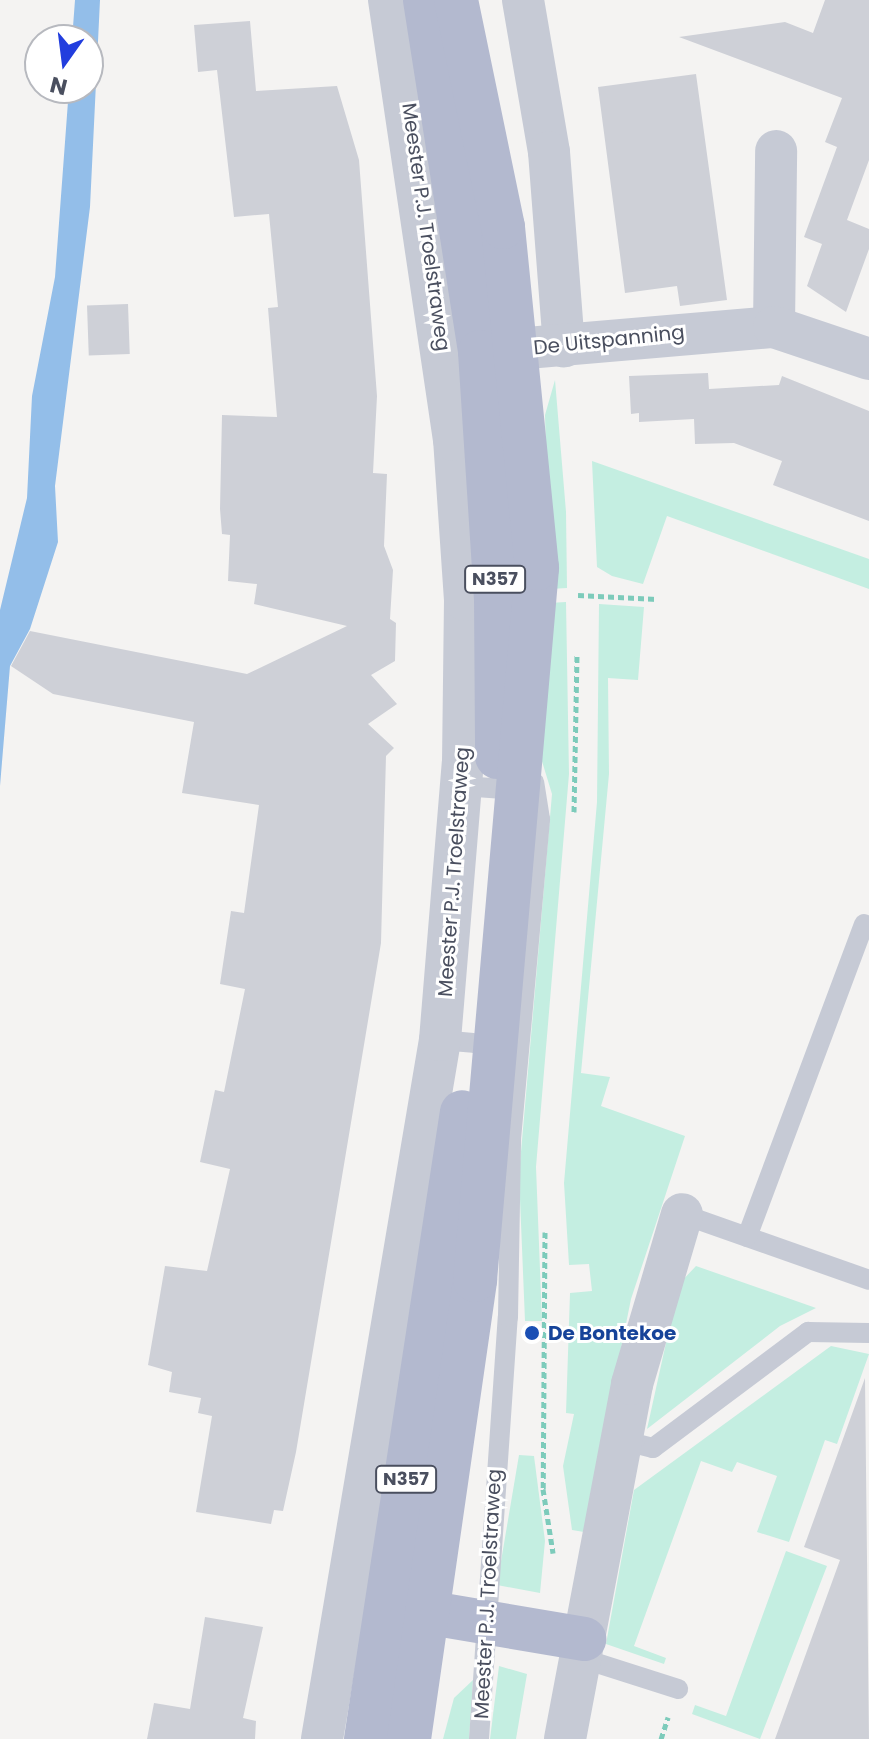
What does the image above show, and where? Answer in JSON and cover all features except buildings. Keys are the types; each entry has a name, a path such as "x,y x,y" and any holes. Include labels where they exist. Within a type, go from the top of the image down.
{"main road":[{"name":"Meester P.J. Troelstraweg","path":"409,1739 408,1609 456,1041 492,788 525,732 537,568 481,351 425,0"},
{"name":"Meester P.J. Troelstraweg","path":"366,1739 408,1609 475,1280 496,598 481,351 503,227 456,0"},
{"path":"408,1609 486,1623 582,1649"}],"street":[{"name":"Meester P.J. Troelstraweg","path":"389,0 481,351"},
{"path":"523,0 549,152 564,346"},
{"path":"774,327 776,151"},
{"name":"De Uitspanning","path":"481,351 774,327 869,359"},
{"name":"Meester P.J. Troelstraweg","path":"322,1739 456,1041"},
{"path":"565,1739 649,1306 682,1214"}],"lane":[{"name":"Meester P.J. Troelstraweg","path":"479,1739 508,1317 511,1139 540,819 525,732"},
{"path":"747,1237 864,924"},
{"path":"682,1214 869,1280"},
{"path":"621,1440 653,1448 808,1332 869,1333"},
{"path":"582,1649 678,1689"}],"path":[{"path":"576,580 577,611"},
{"path":"576,595 657,599"},
{"path":"573,829 577,641"},
{"path":"544,1226 543,1489 554,1559"},
{"path":"537,1397 545,1398"}],"green space":[{"path":"555,380 566,512 567,588 550,589 545,415"},
{"path":"592,461 869,559 869,589 667,516 643,584 612,576 597,567"},
{"path":"566,602 569,774 536,1167 542,1321 525,1321 519,1175 552,794 541,758 549,603"},
{"path":"599,604 644,607 638,680 608,678 609,774 581,1073 610,1077 601,1106 685,1136 631,1299 584,1532 572,1530 563,1466 574,1414 566,1413 570,1293 592,1291 589,1264 569,1265 564,1183 597,802"},
{"path":"696,1266 816,1308 780,1326 647,1429 679,1284"},
{"path":"831,1346 869,1354 837,1444 825,1440 789,1542 757,1532 777,1476 737,1462 732,1472 701,1461 634,1646 666,1658 664,1664 606,1644 634,1490"},
{"path":"519,1455 534,1456 545,1541 540,1593 497,1585"},
{"path":"786,1551 827,1566 760,1739 692,1714 695,1705 726,1716"},
{"path":"499,1666 527,1674 516,1739 490,1739"},
{"path":"473,1680 469,1739 443,1739 454,1698"}],"water":[{"path":"75,0 100,0 99,24 73,24"},
{"path":"68,104 95,104 90,207 55,486 58,542 30,629 10,666 0,786 0,610 27,498 32,396 55,277"}],"place":[{"name":"De Bontekoe","path":"532,1333"}]}
